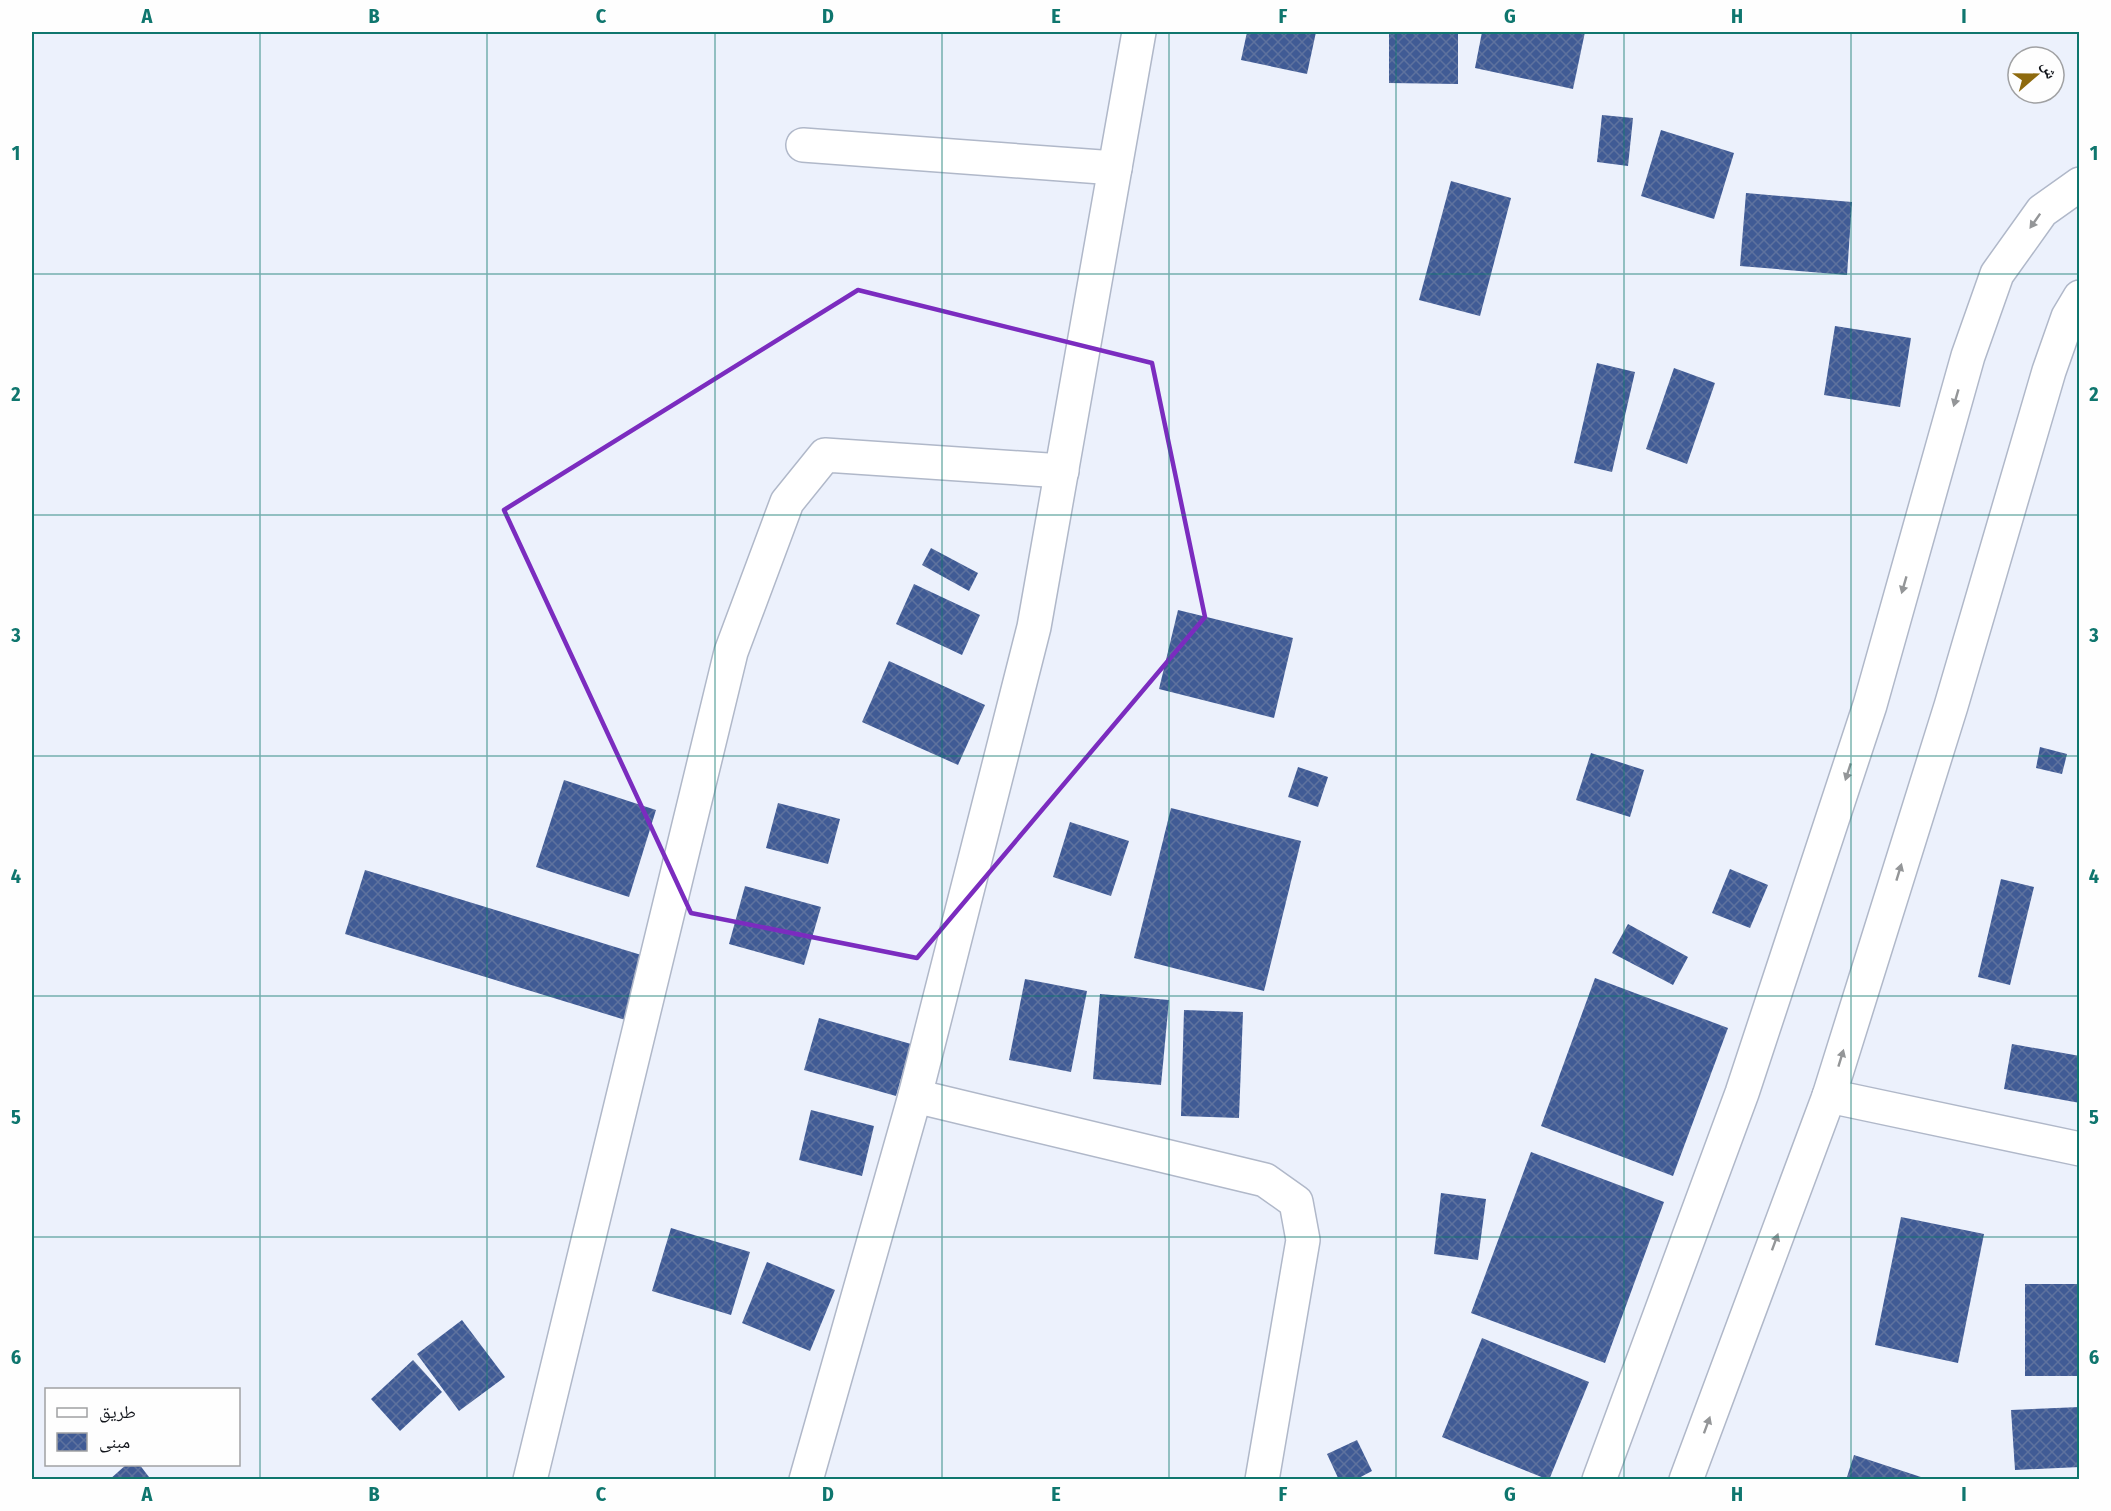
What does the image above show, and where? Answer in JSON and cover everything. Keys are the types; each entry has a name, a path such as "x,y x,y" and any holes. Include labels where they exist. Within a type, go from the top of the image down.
{"street":[{"path":"806,1479 915,1096 1034,627 1139,32"},
{"path":"803,145 1115,168"},
{"path":"1599,1479 1742,1093 1783,971 1870,705 1968,356 1997,274 2042,211 2079,184"},
{"path":"1686,1479 1829,1096 1951,706 2049,371 2068,317 2079,297"},
{"path":"530,1479 732,652 787,502 825,455 1062,471"},
{"path":"915,1096 1265,1180 1296,1202 1303,1240 1262,1479"},
{"path":"1829,1096 2079,1149"}],"highlighted area":[{"path":"858,290 1152,363 1205,617 917,958 691,913 504,510"}],"building":[{"path":"1247,32 1316,32 1307,74 1241,60"},
{"path":"1389,32 1458,32 1458,84 1389,83"},
{"path":"1482,32 1585,32 1573,89 1475,68"},
{"path":"1602,115 1633,118 1628,166 1597,162"},
{"path":"1661,130 1734,153 1714,219 1641,196"},
{"path":"1451,181 1511,198 1480,316 1419,300"},
{"path":"1746,193 1852,202 1847,275 1740,266"},
{"path":"1835,326 1911,338 1900,407 1824,395"},
{"path":"1597,363 1635,372 1612,472 1574,463"},
{"path":"1674,368 1715,383 1687,464 1646,449"},
{"path":"931,548 978,573 969,591 922,565"},
{"path":"914,584 980,615 962,655 896,624"},
{"path":"1178,610 1293,638 1274,718 1159,689"},
{"path":"889,661 985,705 958,765 862,722"},
{"path":"2040,747 2067,754 2062,774 2036,768"},
{"path":"1591,753 1644,770 1630,817 1576,800"},
{"path":"1298,767 1328,777 1318,807 1288,797"},
{"path":"564,780 656,810 629,897 536,867"},
{"path":"778,803 840,819 828,864 766,848"},
{"path":"1171,808 1301,841 1264,991 1134,958"},
{"path":"1070,822 1129,841 1111,896 1053,877"},
{"path":"1730,869 1768,885 1750,928 1712,913"},
{"path":"365,870 651,958 632,1022 345,934"},
{"path":"2001,879 2034,887 2010,985 1978,977"},
{"path":"745,886 821,907 804,965 729,944"},
{"path":"1628,924 1688,957 1673,985 1612,953"},
{"path":"1595,978 1728,1028 1673,1176 1541,1126"},
{"path":"1025,979 1087,991 1071,1072 1009,1060"},
{"path":"1100,994 1169,1000 1161,1085 1093,1079"},
{"path":"1184,1010 1243,1012 1239,1118 1181,1116"},
{"path":"819,1018 911,1044 896,1096 804,1070"},
{"path":"2012,1044 2080,1056 2080,1103 2004,1089"},
{"path":"811,1110 874,1126 862,1176 799,1160"},
{"path":"1531,1152 1664,1202 1605,1363 1471,1313"},
{"path":"1441,1193 1486,1199 1478,1260 1434,1254"},
{"path":"1901,1217 1984,1234 1958,1363 1875,1345"},
{"path":"671,1228 750,1252 731,1315 652,1291"},
{"path":"767,1262 835,1290 810,1351 742,1323"},
{"path":"2025,1284 2080,1284 2080,1376 2025,1376"},
{"path":"462,1320 505,1377 459,1411 417,1354"},
{"path":"1482,1338 1589,1382 1549,1480 1442,1437"},
{"path":"413,1360 442,1392 400,1431 371,1399"},
{"path":"2080,1407 2080,1467 2015,1470 2011,1410"},
{"path":"1357,1440 1372,1471 1355,1480 1339,1480 1327,1454"},
{"path":"1854,1455 1927,1479 1927,1480 1846,1480"},
{"path":"125,1466 141,1466 149,1477 146,1480 109,1480"}]}
